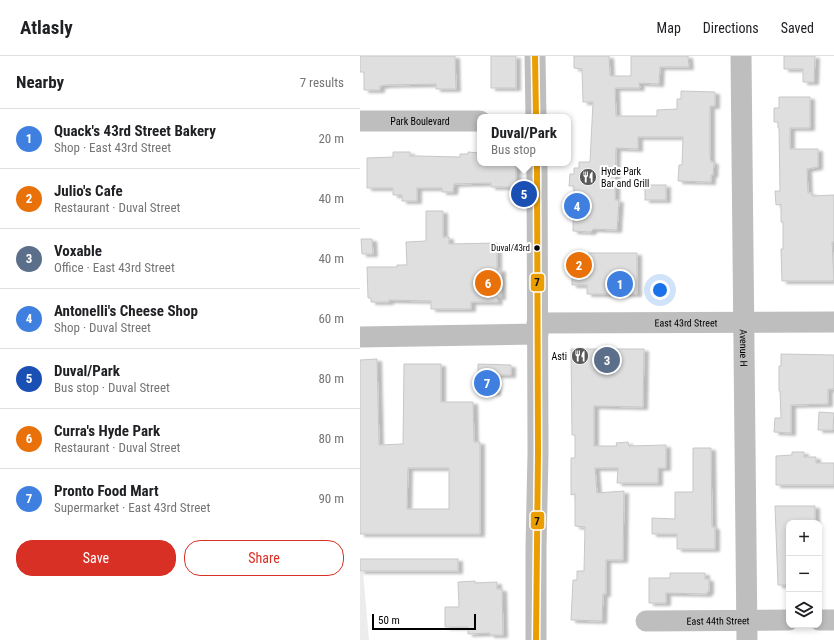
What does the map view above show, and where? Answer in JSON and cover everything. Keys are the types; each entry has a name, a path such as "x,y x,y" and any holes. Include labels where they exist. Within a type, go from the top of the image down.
{"street":[{"path":"535,56 536,114"},
{"name":"Avenue H","path":"741,56 746,630"},
{"name":"Park Boulevard","path":"360,121 477,121"},
{"path":"536,640 538,453 537,166"},
{"name":"East 43rd Street","path":"360,337 537,328 744,322 834,322"},
{"path":"822,620 834,620"},
{"name":"East 44th Street","path":"646,621 746,630 786,621"}],"shaded area":[{"path":"360,572 363,572 369,640 360,640"}],"building":[{"path":"360,56 455,56 456,89 436,89 436,84 386,85 380,86 380,90 364,90 364,72 360,72"},
{"path":"491,56 516,56 516,88 491,88"},
{"path":"574,56 609,56 610,76 631,76 631,56 688,56 689,67 660,67 659,84 639,83 640,88 615,88 616,116 657,116 657,110 677,109 677,99 681,99 681,91 715,92 715,106 710,106 710,157 711,162 714,162 711,182 678,181 679,165 682,165 683,137 638,137 638,149 616,148 615,200 619,200 617,230 593,229 591,232 573,231 574,186 569,186 570,174 574,174 574,168 579,168 579,162 590,162 593,102 583,102 582,69 574,68"},
{"path":"784,56 815,56 814,82 803,82 803,69 784,69"},
{"path":"779,97 810,97 810,128 790,128 790,149 818,149 818,167 807,169 808,193 812,193 812,196 834,195 834,242 832,242 834,281 782,281 781,249 783,249 783,222 781,222 781,204 776,205 775,191 780,191 779,128 778,122 774,122 774,108 779,108"},
{"path":"393,152 410,152 410,156 460,157 460,154 468,154 468,152 477,153 477,166 516,166 516,187 491,187 491,183 454,184 453,192 442,192 442,188 417,188 417,201 402,201 402,195 393,195 393,188 367,188 367,158 393,157"},
{"path":"645,185 666,185 666,200 645,200"},
{"path":"426,211 443,211 443,237 449,237 449,244 497,243 497,270 501,269 501,297 497,297 498,302 471,302 471,309 431,309 431,301 389,300 389,302 371,302 371,298 368,298 367,267 397,267 397,265 407,265 406,242 426,241"},
{"path":"361,239 372,239 373,254 362,254"},
{"path":"588,253 637,253 637,294 587,294 587,285 572,285 572,255 588,255"},
{"path":"571,349 644,349 643,407 594,406 594,446 617,446 616,443 628,442 629,446 666,445 666,468 658,468 658,483 617,483 618,468 595,468 597,493 624,491 623,560 606,560 606,594 603,594 602,621 571,620 573,580 577,580 577,571 584,571 585,527 575,526 575,494 571,495 571,458 575,458 575,435 572,435"},
{"path":"781,354 834,355 834,389 828,389 828,404 791,405 791,433 774,432 775,418 781,418 779,366 781,366"},
{"path":"377,359 379,445 403,444 404,364 441,364 441,402 473,402 474,442 480,442 480,534 360,534 360,360","holes":["408,468 449,468 449,509 407,509"]},
{"path":"478,364 511,365 511,375 496,375 496,393 478,392"},
{"path":"819,412 834,413 833,430 818,430"},
{"path":"693,448 711,448 712,527 715,527 715,549 677,549 677,534 652,534 652,518 675,519 675,492 693,492"},
{"path":"792,452 804,452 804,457 816,457 816,463 834,463 834,485 776,485 776,456 792,455"},
{"path":"775,506 815,506 815,520 786,520 786,585 778,585"},
{"path":"360,559 458,559 458,571 360,571"},
{"path":"670,573 705,573 705,579 709,579 709,592 707,592 707,594 666,593 666,603 649,603 649,578 670,578"},
{"path":"475,581 475,583 497,582 497,589 502,589 503,635 490,635 490,633 468,634 468,627 445,627 445,607 459,607 458,582"}],"transit line":[{"name":"7","path":"535,56 536,114"},
{"name":"7","path":"536,640 538,453 537,166"}],"place":[{"name":"Hyde Park Bar and Grill","path":"588,177"},
{"name":"Duval/Park","path":"524,194"},
{"name":"Antonelli's Cheese Shop","path":"577,206"},
{"name":"Duval/43rd","path":"537,248"},
{"name":"Julio's Cafe","path":"579,265"},
{"name":"Curra's Hyde Park","path":"488,283"},
{"name":"Quack's 43rd Street Bakery","path":"620,284"},
{"name":"Asti","path":"580,356"},
{"name":"Voxable","path":"607,360"},
{"name":"Pronto Food Mart","path":"487,383"}]}
